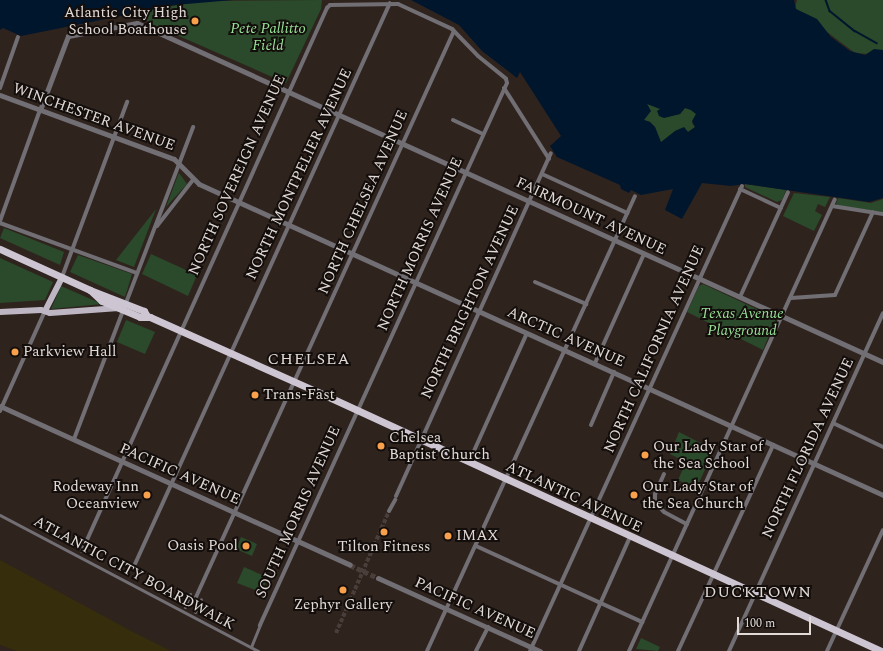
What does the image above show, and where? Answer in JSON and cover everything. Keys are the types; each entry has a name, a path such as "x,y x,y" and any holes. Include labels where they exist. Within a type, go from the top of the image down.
{"highway":[{"path":"0,250 62,277 124,307"},
{"name":"ATLANTIC AVENUE","path":"124,307 144,311 147,316 357,410 506,480 881,651"}],"main road":[{"path":"45,311 62,277"},
{"name":"ATLANTIC AVENUE","path":"0,312 124,307"}],"street":[{"name":"NORTH SOVEREIGN AVENUE","path":"82,550 327,8 330,5 390,3"},
{"path":"390,3 398,4 454,31 478,56 506,79 504,88 549,159"},
{"name":"NORTH MONTPELIER AVENUE","path":"135,564 390,3"},
{"name":"FAIRMOUNT AVENUE","path":"40,110 68,36 130,23 144,26 883,362"},
{"name":"NORTH CHELSEA AVENUE","path":"196,597 454,31"},
{"path":"0,88 18,37"},
{"name":"NORTH MORRIS AVENUE","path":"357,410 504,88"},
{"name":"WINCHESTER AVENUE","path":"0,95 114,136 180,162 193,180 238,202"},
{"path":"62,277 127,102"},
{"path":"40,110 0,222 137,273"},
{"path":"453,120 483,134"},
{"path":"74,439 193,126"},
{"name":"NORTH BRIGHTON AVENUE","path":"389,511 396,498 420,439 480,312 551,153"},
{"path":"542,174 627,212"},
{"path":"155,229 193,180"},
{"name":"NORTH CALIFORNIA AVENUE","path":"531,649 741,187 781,208"},
{"path":"740,297 788,192"},
{"path":"427,651 635,196"},
{"path":"629,651 835,200"},
{"name":"ARCTIC AVENUE","path":"238,202 883,495"},
{"path":"832,206 883,214"},
{"path":"790,298 835,295 873,212"},
{"path":"595,363 644,254"},
{"path":"535,282 586,304"},
{"path":"1,408 45,311"},
{"name":"NORTH FLORIDA AVENUE","path":"729,651 883,313"},
{"path":"468,462 527,333"},
{"path":"591,425 614,372"},
{"name":"PACIFIC AVENUE","path":"1,408 74,439 350,565"},
{"name":"SOUTH MORRIS AVENUE","path":"260,625 299,542 357,410"},
{"path":"833,423 883,446"},
{"path":"678,651 773,445"},
{"path":"664,474 655,494 654,502 664,512 687,524"},
{"name":"ATLANTIC CITY BOARDWALK","path":"0,515 258,651"},
{"path":"827,651 883,530"},
{"path":"579,651 630,537"},
{"path":"476,546 642,622"},
{"name":"PACIFIC AVENUE","path":"378,578 488,627 531,649 540,651"},
{"path":"185,607 190,594"},
{"path":"195,612 201,599"},
{"path":"251,647 260,625"},
{"path":"476,651 488,627"}],"green space":[{"name":"Pete Pallitto Field","path":"322,0 321,9 286,83 147,22 144,11 200,1"},
{"path":"797,0 883,0 883,55 855,53 795,8"},
{"path":"647,104 661,108 666,117 680,114 685,108 691,110 696,114 692,123 695,127 688,132 684,128 675,131 661,143 655,127 650,122 644,120 649,108"},
{"path":"179,173 187,184 166,207 178,175"},
{"path":"745,184 786,190 782,200 777,202 745,187"},
{"path":"794,193 830,197 825,207 818,204 815,211 822,215 814,231 783,216"},
{"path":"838,198 871,203 883,199 883,212 839,206 836,204"},
{"path":"156,209 134,267 116,260"},
{"path":"4,228 64,252 60,265 0,238"},
{"path":"151,254 197,275 188,296 142,274"},
{"path":"78,255 132,274 125,297 70,272"},
{"path":"0,258 53,282 45,300 0,303"},
{"name":"Texas Avenue Playground","path":"703,284 776,318 763,350 687,312 699,286"},
{"path":"61,286 102,304 51,309"},
{"path":"126,320 155,332 145,354 117,342"},
{"path":"679,432 714,450 696,489 678,480 686,462 670,454"},
{"name":"Oasis Pool","path":"241,537 257,544 252,556 236,549"},
{"path":"244,567 262,575 261,577 267,580 261,592 237,583"},
{"path":"641,638 660,647 658,651 636,649"}],"sand":[{"path":"0,560 171,651 17,651 0,645"}],"water":[{"path":"0,0 233,0 175,5 21,36 3,28 0,30"},
{"path":"411,0 794,0 796,9 817,19 831,37 850,51 865,55 874,49 883,50 883,198 869,202 745,184 731,186 702,183 682,219 665,210 673,189 641,195 631,190 629,193 621,189 620,185 557,157 550,146 561,136 520,72 517,78 482,51 459,25","holes":["647,104 660,109 657,111 659,116 664,118 680,114 685,108 691,110 696,114 692,121 695,127 688,132 684,127 675,131 661,142 655,127 650,122 644,120 651,111"]}],"waterway":[{"path":"826,0 830,11 855,31 877,43"}],"tunnel":[{"path":"336,633 389,511"},
{"path":"350,565 378,578"}],"place":[{"name":"Atlantic City High School Boathouse","path":"195,21"},
{"name":"Parkview Hall","path":"15,352"},
{"name":"Trans-Fast","path":"255,395"},
{"name":"Chelsea Baptist Church","path":"381,446"},
{"name":"Our Lady Star of the Sea School","path":"645,455"},
{"name":"Rodeway Inn Oceanview","path":"147,495"},
{"name":"Our Lady Star of the Sea Church","path":"634,495"},
{"name":"Tilton Fitness","path":"384,532"},
{"name":"IMAX","path":"448,536"},
{"name":"Oasis Pool","path":"246,546"},
{"name":"Zephyr Gallery","path":"343,590"}],"district":[{"name":"CHELSEA","path":"309,359"},
{"name":"DUCKTOWN","path":"758,592"}]}
